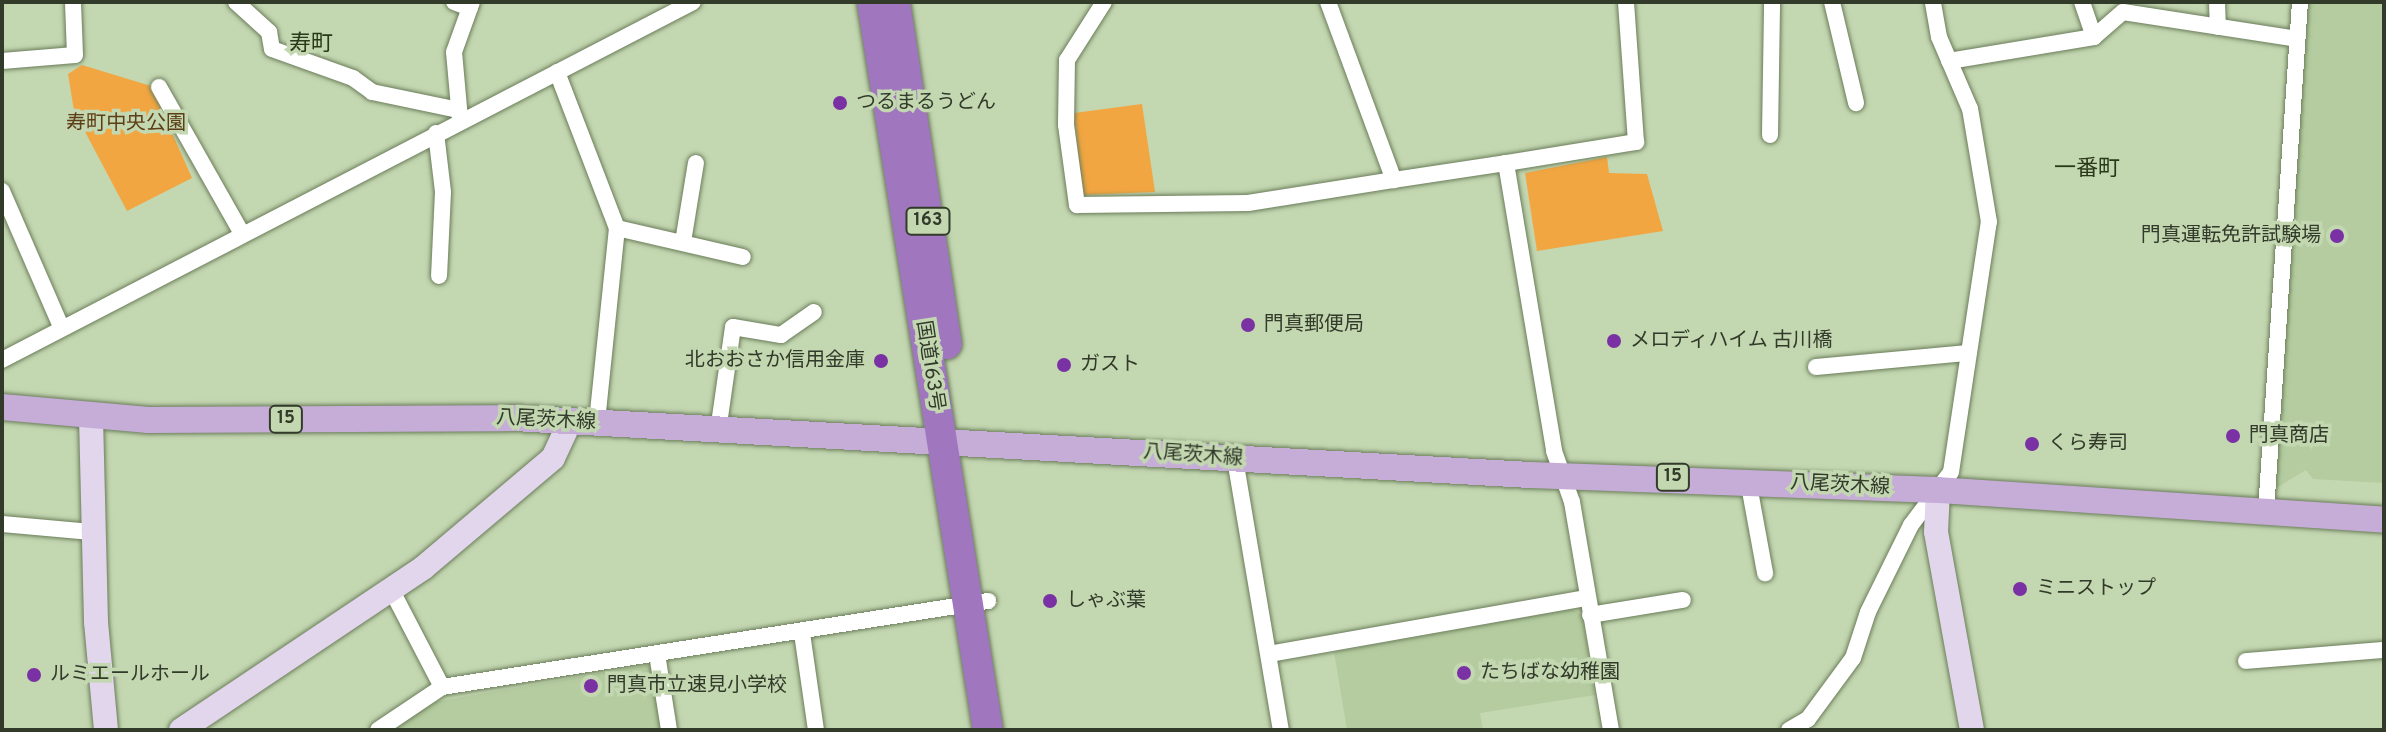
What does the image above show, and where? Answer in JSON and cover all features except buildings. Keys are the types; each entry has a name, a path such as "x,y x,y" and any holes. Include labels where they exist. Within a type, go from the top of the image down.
{"highway":[{"name":"国道163号","path":"872,2 979,602 1008,730"},
{"name":"国道163号","path":"895,2 951,440"},
{"name":"国道163号","path":"979,602 988,730"}],"main road":[{"name":"八尾茨木線","path":"2,407 91,417 597,423 951,440 1235,459 1938,490 2384,520"}],"street":[{"path":"2,61 75,55 73,2"},
{"path":"236,2 269,32 272,49 353,78 372,92 460,115"},
{"path":"2,360 436,133 460,115 557,72 693,2"},
{"path":"1104,2 1067,60 1066,125 1077,205 1248,203 1636,142 1626,2"},
{"path":"1328,2 1394,180"},
{"path":"1770,135 1772,2"},
{"path":"1832,2 1856,103"},
{"path":"1789,730 1808,719 1853,658 1889,568 1919,512 1951,472 1989,222 1970,109 1949,61 1933,2"},
{"path":"2082,2 2094,37"},
{"path":"2217,2 2218,27"},
{"path":"2266,511 2300,2"},
{"path":"460,115 454,52 465,4"},
{"path":"1949,61 2094,37 2123,12 2163,10 2218,27 2297,39"},
{"path":"557,72 617,228 597,423"},
{"path":"159,87 242,234"},
{"path":"436,133 443,192 439,276"},
{"path":"683,242 696,163"},
{"path":"1506,163 1562,475 1572,502 1611,730"},
{"path":"2,191 61,327"},
{"path":"617,228 743,257"},
{"path":"718,431 733,327 781,335 814,312"},
{"path":"1816,367 1968,353"},
{"path":"91,417 92,532 106,730"},
{"path":"181,730 392,591 531,479 559,450 570,422"},
{"path":"1235,459 1281,730"},
{"path":"1748,480 1765,573"},
{"path":"1938,490 1936,532 1972,730"},
{"path":"2,524 92,532"},
{"path":"392,591 442,687"},
{"path":"1269,654 1589,606 1683,600"},
{"path":"378,730 442,687 802,633 979,602"},
{"path":"802,633 816,730"},
{"path":"2246,661 2384,650"},
{"path":"657,654 669,730"}],"shaded area":[{"name":"門真運転免許試験場","path":"2304,2 2384,2 2384,483 2313,479 2306,470 2273,490"},
{"name":"たちばな幼稚園","path":"1572,609 1582,615 1595,695 1480,713 1483,730 1347,730 1334,652"},
{"name":"門真市立速見小学校","path":"647,665 653,670 662,730 394,730 434,702"}],"green space":[{"name":"寿町中央公園","path":"82,65 151,86 192,178 127,211 74,111 68,74"},
{"path":"1142,104 1155,192 1083,195 1074,113"},
{"path":"1607,157 1609,173 1647,174 1663,231 1537,251 1525,173"}],"place":[{"name":"つるまるうどん","path":"840,103"},
{"name":"門真運転免許試験場","path":"2337,236"},
{"name":"門真郵便局","path":"1248,325"},
{"name":"メロディハイム 古川橋","path":"1614,341"},
{"name":"北おおさか信用金庫","path":"881,361"},
{"name":"ガスト","path":"1064,365"},
{"name":"門真商店","path":"2233,436"},
{"name":"くら寿司","path":"2032,444"},
{"name":"ミニストップ","path":"2020,589"},
{"name":"しゃぶ葉","path":"1050,601"},
{"name":"たちばな幼稚園","path":"1464,673"},
{"name":"ルミエールホール","path":"34,675"},
{"name":"門真市立速見小学校","path":"591,686"}],"district":[{"name":"寿町","path":"311,45"},
{"name":"一番町","path":"2087,170"}]}
